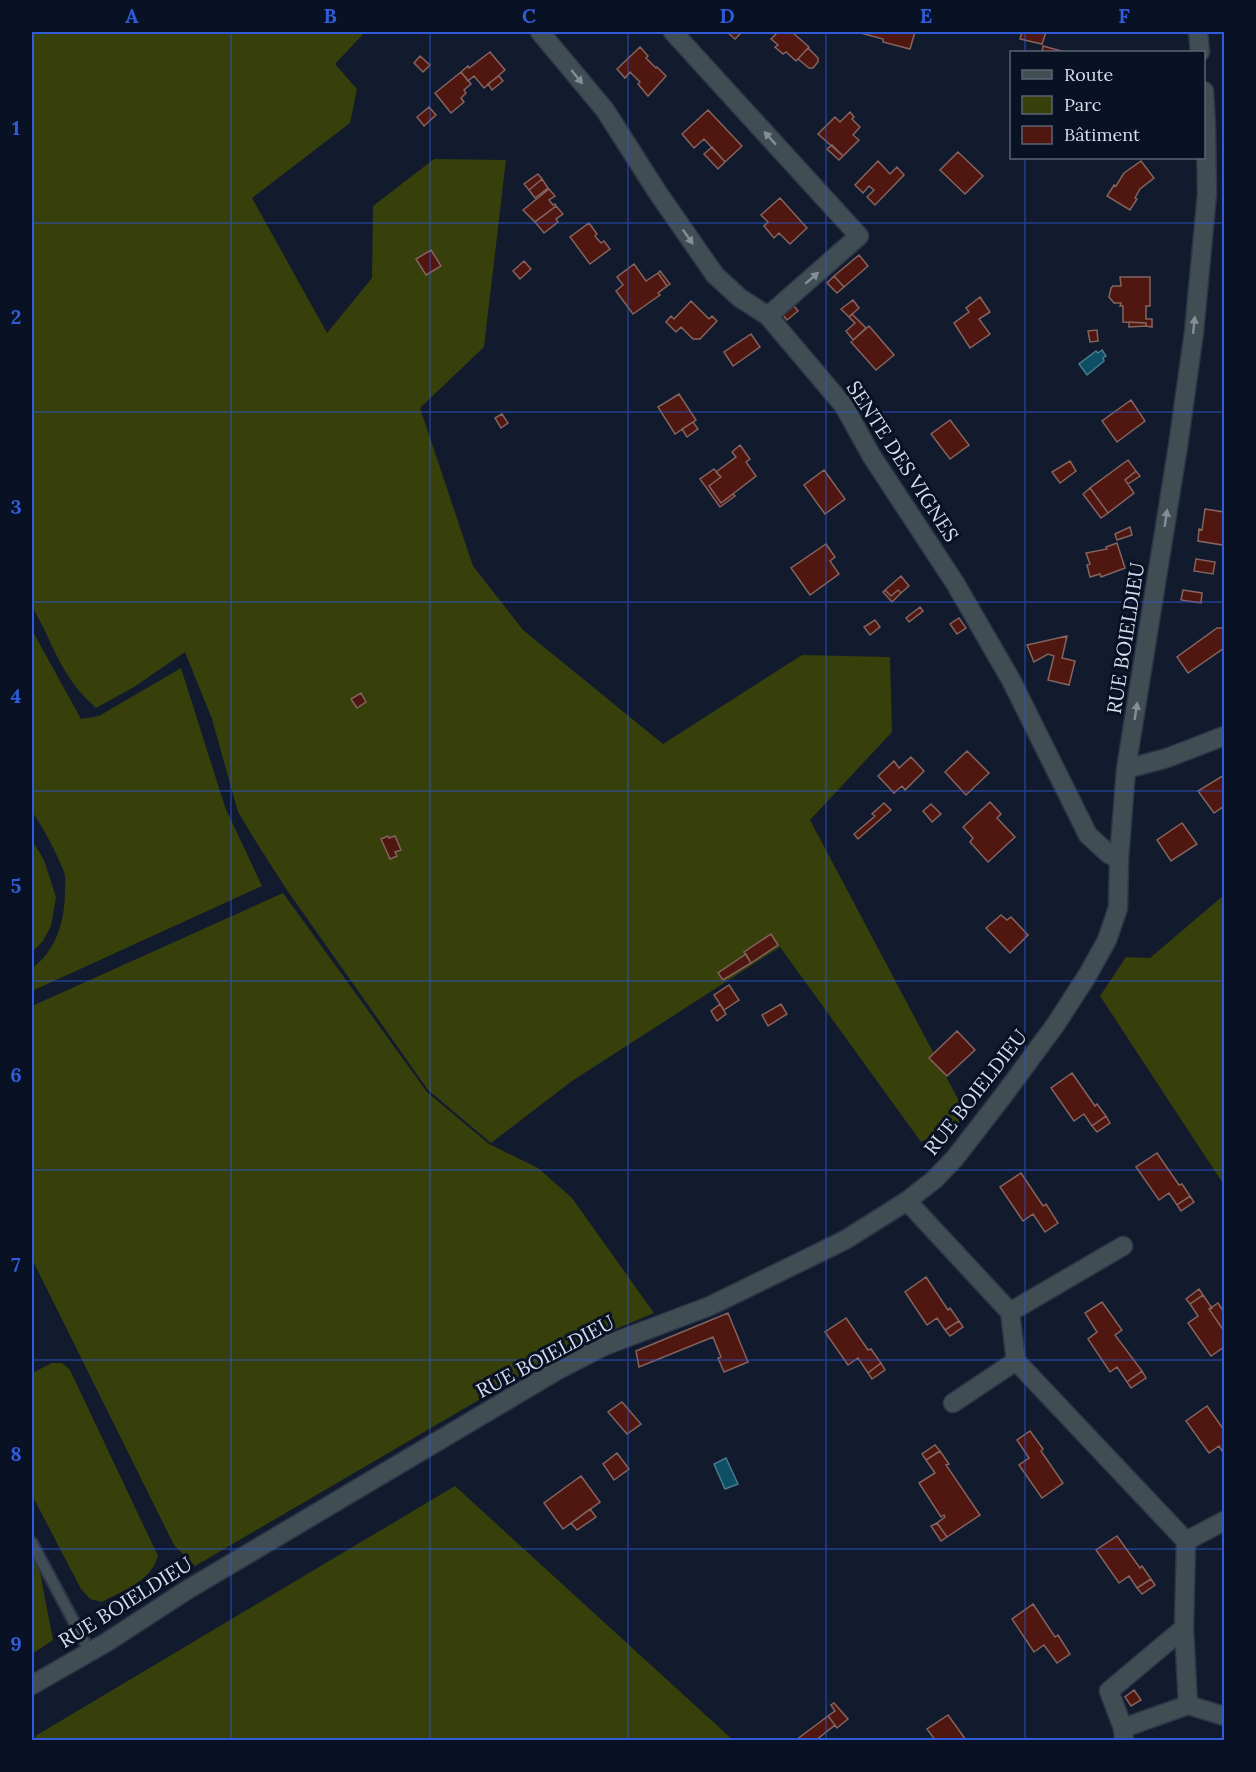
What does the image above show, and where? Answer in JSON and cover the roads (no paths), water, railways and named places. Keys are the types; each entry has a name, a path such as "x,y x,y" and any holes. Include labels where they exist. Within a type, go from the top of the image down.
{"street":[{"name":"SENTE DES VIGNES","path":"540,32 605,110 715,275 740,298 768,316 844,406 871,455 955,583 1000,660 1088,835 1109,854 1119,859"},
{"path":"673,32 859,236 768,316"},
{"path":"1198,32 1200,51"},
{"name":"RUE BOIELDIEU","path":"32,1685 90,1652 187,1590 556,1371 604,1346 710,1306 741,1291 844,1240 907,1201 935,1179 955,1158 1032,1057 1087,976 1107,940 1118,908 1119,859 1126,769 1194,332 1207,194 1205,116"},
{"path":"1126,769 1167,758 1224,736"},
{"path":"907,1201 1010,1312 1016,1361 1186,1541 1184,1628 1188,1705"},
{"path":"1010,1312 1123,1246"},
{"path":"953,1403 1016,1361"},
{"path":"1186,1541 1224,1521"},
{"path":"1184,1628 1109,1691 1123,1734 1188,1705 1224,1716"}],"lane":[{"path":"32,1543 90,1652"}],"water":[{"path":"1102,350 1106,356 1103,358 1104,361 1087,375 1079,364 1096,351 1098,353"},
{"path":"726,1458 738,1484 725,1489 714,1464"}]}
